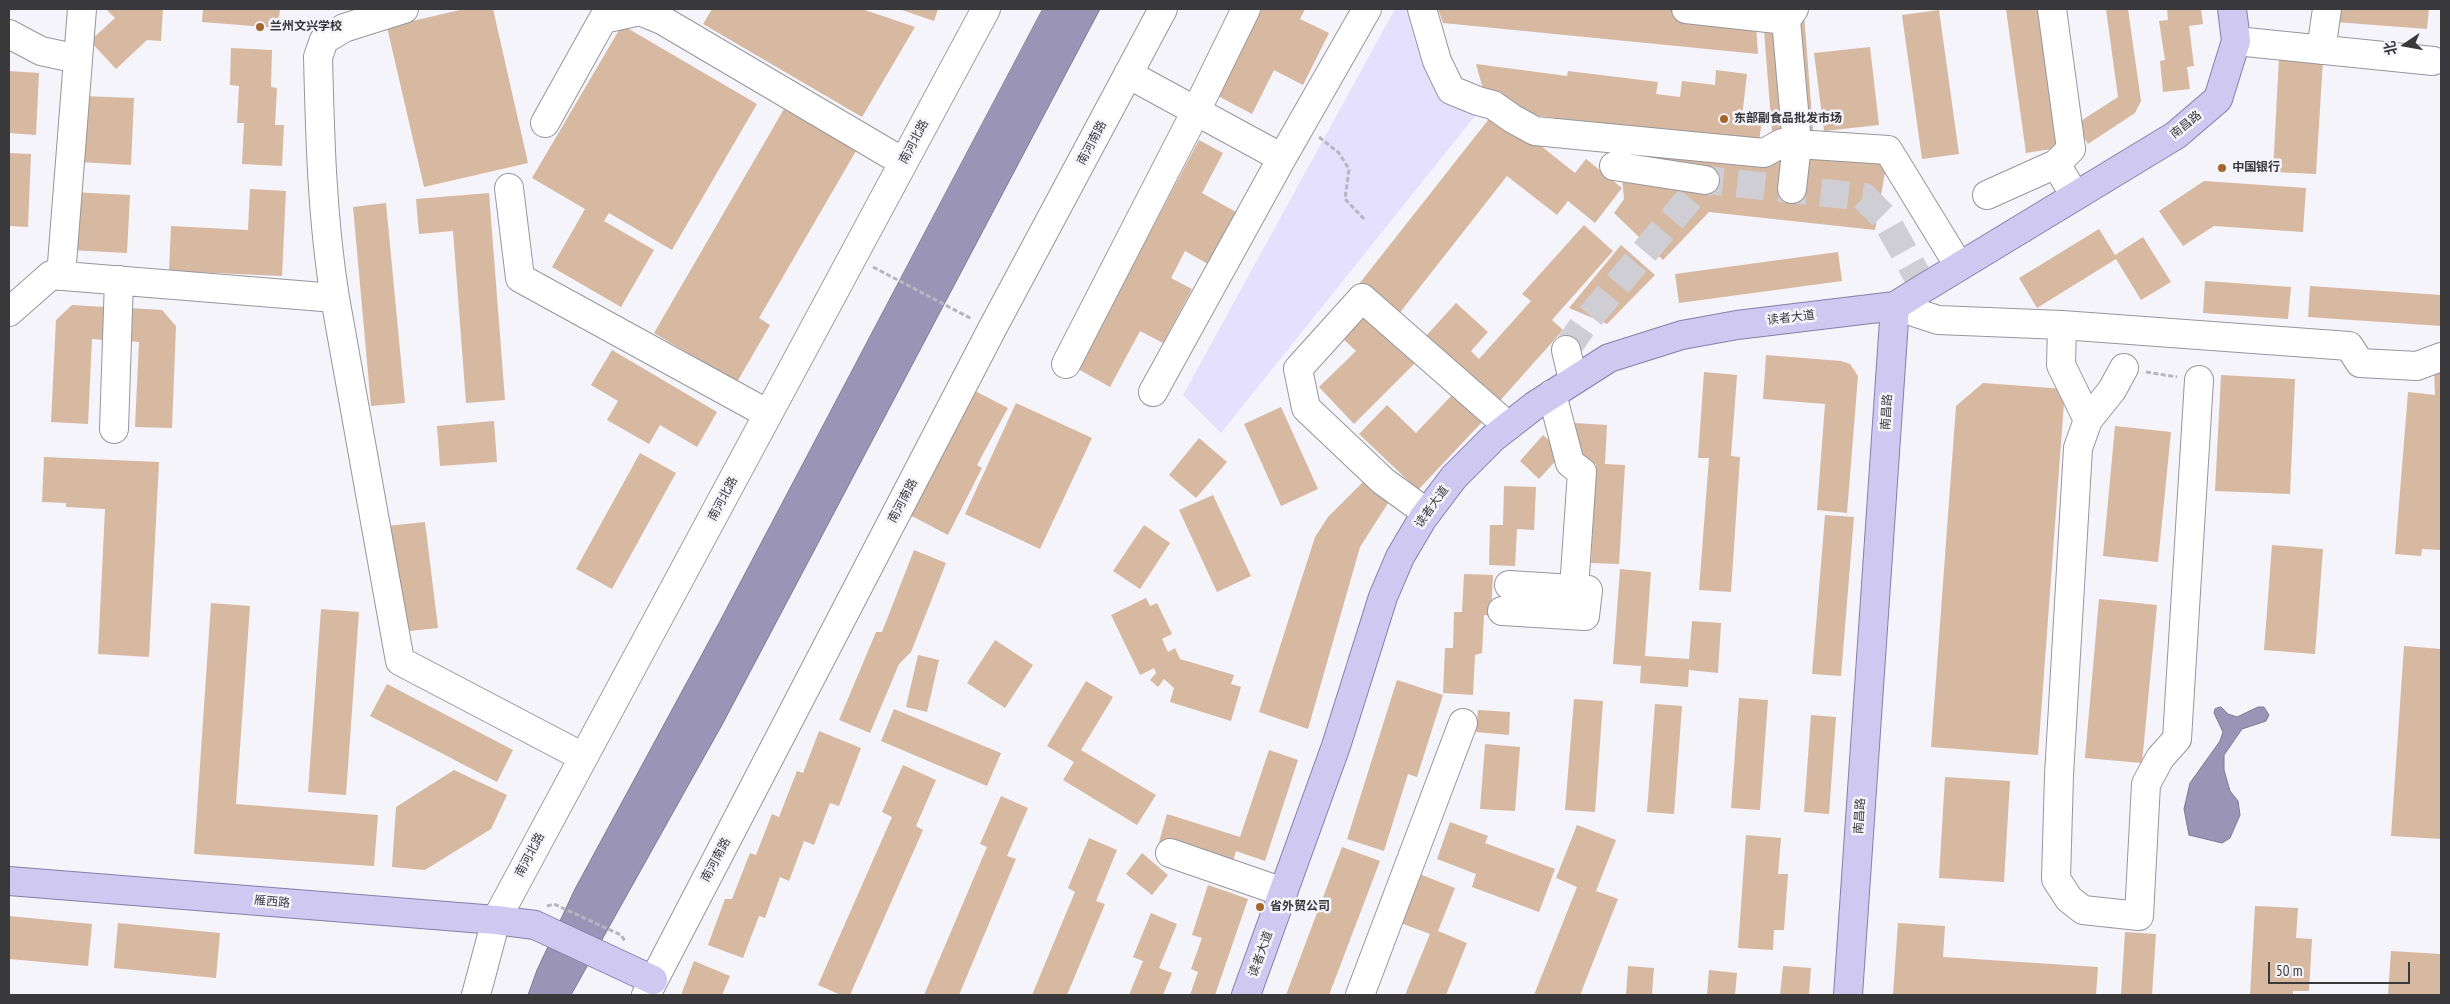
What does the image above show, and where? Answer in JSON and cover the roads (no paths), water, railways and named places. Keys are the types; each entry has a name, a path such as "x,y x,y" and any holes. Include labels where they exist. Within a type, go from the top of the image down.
{"main road":[{"name":"南昌路","path":"1848,995 1894,306 2176,135 2218,99 2236,41 2232,9"},
{"name":"读者大道","path":"1246,995 1336,746 1383,597 1400,557 1427,513 1454,477 1508,426 1563,387 1609,358 1682,335 1737,325 1894,306"},
{"name":"雁西路","path":"9,880 496,920 535,925 600,955 649,988"}],"street":[{"path":"60,276 82,9"},
{"path":"404,9 344,28 324,40 318,57 322,188 326,246 400,661 583,757"},
{"name":"南河北路","path":"476,995 496,920 986,9"},
{"name":"南河南路","path":"649,988 988,338 1163,9"},
{"path":"1066,364 1196,111 1246,9"},
{"path":"1153,392 1282,158 1367,9"},
{"path":"1422,9 1437,61 1451,90 1493,105 1512,119 1535,130 1764,153 1782,143 1888,150 1959,266"},
{"path":"1686,9 1790,14 1797,144 1792,190"},
{"path":"1986,195 2056,164 2071,149 2052,9"},
{"path":"2321,50 2327,9"},
{"path":"545,123 603,18 640,11 662,20 903,162"},
{"path":"9,34 41,51 78,59"},
{"path":"2236,41 2433,61"},
{"path":"1128,74 1282,158"},
{"path":"2056,164 2075,196"},
{"path":"1614,166 1705,180"},
{"path":"509,188 520,278 768,414"},
{"path":"9,312 51,275 335,298"},
{"path":"114,429 119,280"},
{"path":"1427,513 1384,481 1306,408 1298,369 1362,298 1508,426"},
{"path":"1894,306 1938,320 2062,325 2350,346 2360,363 2418,366 2441,357"},
{"path":"2062,325 2061,365 2088,420"},
{"path":"1566,350 1563,387 1570,463 1582,472 1574,589"},
{"path":"2124,368 2112,390 2088,420 2078,448 2059,775 2056,879 2070,899 2084,910 2139,916 2146,784 2160,758 2177,738 2199,380"},
{"path":"1502,611 1585,616 1588,590 1509,585"},
{"path":"1360,995 1463,723"},
{"path":"1170,854 1283,892"}],"tunnel":[{"path":"1566,350 1584,324 1705,180 1864,197 1885,218 1924,288"}],"place":[{"name":"兰州文兴学校","path":"260,27"},
{"name":"东部副食品批发市场","path":"1724,119"},
{"name":"中国银行","path":"2222,168"},
{"name":"省外贸公司","path":"1260,907"}]}
